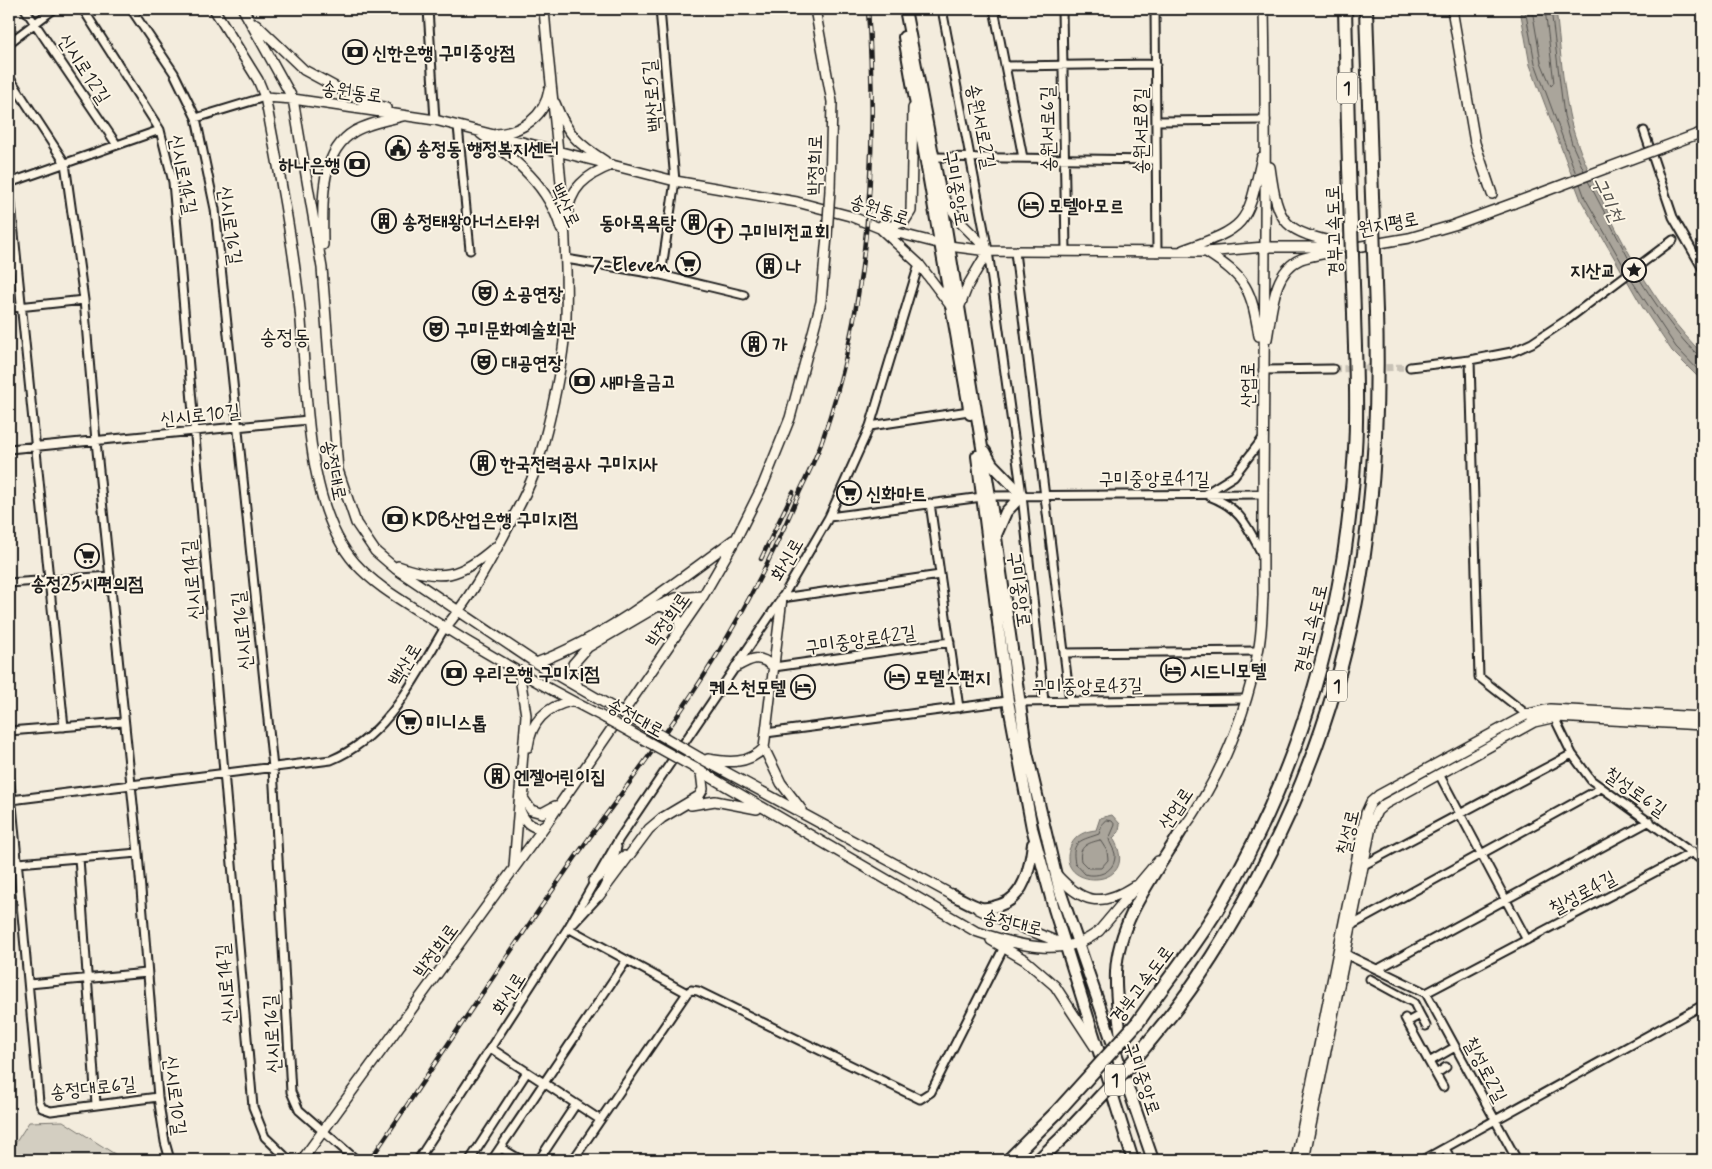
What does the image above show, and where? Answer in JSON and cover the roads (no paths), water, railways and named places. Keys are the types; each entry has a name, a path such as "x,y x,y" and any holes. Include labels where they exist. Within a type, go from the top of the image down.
{"highway":[{"name":"경부고속도로","path":"1009,1160 1056,1113 1132,1028 1217,910 1248,855 1300,733 1317,684 1342,567 1351,505 1356,411 1345,9"},
{"name":"경부고속도로","path":"1039,1160 1129,1066 1166,1021 1184,999 1233,924 1277,840 1319,743 1338,683 1362,577 1370,514 1377,399 1366,9"}],"main road":[{"name":"구미중앙로","path":"898,9 982,446 986,496 1013,702 1032,828 1065,945 1133,1160"},
{"name":"구미중앙로","path":"905,9 940,191 944,245"},
{"name":"구미중앙로","path":"955,307 969,411 996,536 1013,702 1056,874 1154,1160"},
{"path":"982,446 992,464 1022,495 1006,512 996,536"},
{"path":"953,895 982,908 993,907 1013,899 1020,889 1030,865 1032,828"},
{"path":"1126,1080 1117,1000 1116,970 1120,950 1132,914 1183,828"},
{"path":"1125,1133 1127,1160"}],"street":[{"name":"신시로12길","path":"26,9 117,145"},
{"path":"9,43 54,9"},
{"name":"신시로14길","path":"84,9 160,130 173,182 253,1107 266,1137 289,1160"},
{"name":"신시로16길","path":"131,9 174,73 196,118 215,209 273,768 291,1092 299,1110 354,1158"},
{"name":"송정대로","path":"214,9 258,80 264,97 288,212 300,303 308,420 327,513 344,548 371,580 444,629 698,770 975,931 1029,946 1065,945"},
{"path":"428,9 435,120"},
{"name":"백산로","path":"544,9 566,245"},
{"name":"백산로5길","path":"660,9 675,181"},
{"name":"박정희로","path":"302,1160 548,823 566,792 703,596 737,537 763,485 790,418 821,302 830,190 832,102 815,9"},
{"name":"송원서로2길","path":"942,9 972,157 988,251"},
{"path":"994,9 1023,158"},
{"name":"송원서로6길","path":"1062,9 1066,251"},
{"name":"송원서로8길","path":"1155,9 1157,252"},
{"name":"산업로","path":"1065,945 1091,938 1099,931 1142,881 1183,828 1226,757 1246,699 1258,650 1263,595 1266,137 1264,9"},
{"path":"1452,9 1475,143 1492,194"},
{"path":"245,12 304,70 356,98 407,115"},
{"name":"송정대로","path":"245,12 293,99 322,268 338,470 356,523 375,551 536,663 700,758 1001,920 1040,933 1065,945"},
{"name":"송원서로6길","path":"1005,66 1156,64"},
{"name":"신시로10길","path":"9,77 65,163 84,300 123,722 138,853 146,973 158,1096 164,1142 170,1160"},
{"name":"백산로","path":"477,131 507,133 525,126 534,119 546,102 550,80"},
{"name":"백산로","path":"550,80 557,106 570,133 580,144 612,165"},
{"path":"850,216 891,226 904,222 908,218 913,201 913,93"},
{"path":"196,118 264,97"},
{"name":"송원동로","path":"264,97 293,99 435,120 675,181 797,202 850,216 882,229 944,245 988,251 1015,252 1206,252 1264,247"},
{"path":"322,268 324,188 329,164 339,147 354,132 407,115"},
{"path":"1156,121 1266,120"},
{"path":"458,126 470,250"},
{"path":"64,727 9,184 160,130"},
{"name":"백산로","path":"477,131 517,161 537,181 560,223 566,245"},
{"path":"1644,131 1673,217 1703,269"},
{"name":"원지평로","path":"1264,247 1356,247 1409,238 1454,225 1703,132"},
{"path":"1266,137 1274,200 1284,221 1300,233 1356,247"},
{"path":"1175,252 1225,234 1234,229 1246,216 1251,206 1266,137"},
{"path":"934,156 1156,160"},
{"name":"백산로","path":"12,800 330,760 348,753 365,741 401,701 444,629 460,611 500,542 533,475 556,390 566,319 568,211 576,188 594,172 612,165"},
{"path":"662,275 675,181"},
{"path":"940,191 960,223 988,251 1022,495 1044,701"},
{"path":"882,229 919,264 955,307 988,251"},
{"path":"1410,367 1470,360 1512,352 1532,343 1580,310 1670,242"},
{"path":"1263,366 1277,288 1283,274 1299,260 1356,247"},
{"path":"1015,252 1070,701"},
{"path":"1206,252 1233,271 1250,293 1263,366"},
{"name":"백산로","path":"566,258 662,275 744,295"},
{"name":"화신로","path":"418,1160 492,1049 568,928 619,839 782,598 829,517 870,426 919,264"},
{"path":"9,308 84,300"},
{"path":"1470,360 1479,677 1528,714 1534,722"},
{"path":"1263,366 1333,369"},
{"path":"870,426 969,411"},
{"name":"신시로10길","path":"9,449 308,420"},
{"path":"1204,494 1234,476 1263,438"},
{"path":"1204,494 1226,503 1236,510 1246,523 1263,556"},
{"name":"구미중앙로41길","path":"986,496 1263,494"},
{"path":"829,517 986,496"},
{"path":"930,504 959,708"},
{"path":"578,686 573,664 578,656 588,647 656,602 737,537"},
{"path":"390,563 420,574 449,575 462,572 500,542"},
{"path":"812,817 788,794 764,748 782,598 940,575"},
{"path":"9,583 110,576"},
{"path":"536,663 566,651 656,602 686,593 703,596"},
{"path":"656,602 669,607 675,613 680,628"},
{"name":"구미중앙로42길","path":"774,667 950,642"},
{"path":"1064,653 1258,650"},
{"path":"736,667 753,657 762,658 774,667"},
{"path":"519,671 526,715 521,801 523,816 531,826 540,828 548,823"},
{"name":"구미중앙로43길","path":"766,733 1013,702 1246,699"},
{"path":"514,869 530,738 538,718 557,704 571,701"},
{"name":"칠성로","path":"1304,1160 1366,814 1371,802 1379,795 1528,714 1550,709 1703,717"},
{"name":"칠성로6길","path":"1550,709 1572,754 1581,767 1601,788 1650,821 1703,861"},
{"name":"칠성로","path":"1296,1160 1342,952 1352,925 1372,822 1377,811 1385,804 1534,722 1554,718 1703,725"},
{"path":"9,731 123,722"},
{"path":"700,758 719,761 746,760 755,757 764,748"},
{"path":"1460,814 1572,754"},
{"name":"송정대로6길","path":"9,770 30,984 39,1102 42,1108 51,1111 158,1096"},
{"path":"686,993 568,928 599,896 655,823 700,796 703,789 698,770"},
{"path":"1342,952 1426,993 1527,940 1439,774"},
{"path":"1352,925 1601,788"},
{"path":"521,801 531,810 542,813 554,807 566,792"},
{"path":"684,806 715,801 744,805 772,814"},
{"name":"칠성로","path":"1364,865 1460,814"},
{"name":"칠성로4길","path":"1505,899 1650,821"},
{"name":"화신로","path":"599,896 619,839"},
{"path":"594,881 633,850"},
{"name":"칠성로4길","path":"1527,940 1693,852"},
{"path":"18,863 138,853"},
{"path":"79,858 89,979 96,1104"},
{"path":"1056,874 1079,896 1098,901 1115,898 1142,881"},
{"path":"1378,969 1505,899"},
{"path":"975,931 1025,960 1055,986 1100,1056"},
{"path":"573,1160 686,993 692,990 698,991 920,1099 931,1092 1004,947"},
{"path":"492,1160 626,961"},
{"path":"30,984 146,973"},
{"path":"1370,979 1414,1003 1426,1026"},
{"name":"칠성로2길","path":"1426,993 1517,1160"},
{"path":"1423,1160 1703,1005"},
{"path":"1420,1015 1406,1020 1443,1086"},
{"path":"1429,1062 1456,1047"},
{"path":"492,1049 599,1119"},
{"path":"1436,1074 1446,1067"},
{"path":"470,1160 527,1072"},
{"path":"539,1160 576,1104"},
{"path":"501,1148 521,1160"},
{"path":"1445,1148 1451,1160"}],"water":[{"path":"1520,9 1556,9 1569,114 1580,150 1611,219 1638,268 1669,315 1703,354 1703,382 1672,351 1643,308 1581,200 1530,65"},
{"path":"1112,815 1120,824 1119,832 1113,838 1120,856 1117,868 1108,876 1096,879 1083,877 1073,871 1068,860 1071,845 1081,834 1096,830 1100,818"}],"tunnel":[{"path":"1333,369 1410,367"}],"railway":[{"path":"370,1160 577,855 711,665 766,565 815,458 839,386 861,280 871,172 872,117 868,9"},
{"path":"761,559 793,492"}],"place":[{"name":"신한은행 구미중앙점","path":"355,52"},
{"name":"송정동 행정복지센터","path":"398,148"},
{"name":"하나은행","path":"357,164"},
{"name":"모텔아모르","path":"1031,205"},
{"name":"송정태왕아너스타워","path":"384,221"},
{"name":"동아목욕탕","path":"694,222"},
{"name":"구미비전교회","path":"720,231"},
{"name":"7-Eleven","path":"688,264"},
{"name":"나","path":"769,266"},
{"name":"지산교","path":"1634,270"},
{"name":"소공연장","path":"485,293"},
{"name":"구미문화예술회관","path":"436,329"},
{"name":"가","path":"754,344"},
{"name":"대공연장","path":"484,362"},
{"name":"새마을금고","path":"582,381"},
{"name":"한국전력공사 구미지사","path":"483,463"},
{"name":"신화마트","path":"849,493"},
{"name":"KDB산업은행 구미지점","path":"395,519"},
{"name":"송정25시편의점","path":"87,556"},
{"name":"시드니모텔","path":"1173,670"},
{"name":"우리은행 구미지점","path":"454,673"},
{"name":"모텔스펀지","path":"897,677"},
{"name":"퀘스천모텔","path":"803,687"},
{"name":"미니스톱","path":"409,722"},
{"name":"엔젤어린이집","path":"497,776"}],"district":[{"name":"송정동","path":"285,337"}],"water label":[{"name":"구미천","path":"1608,199"}]}
